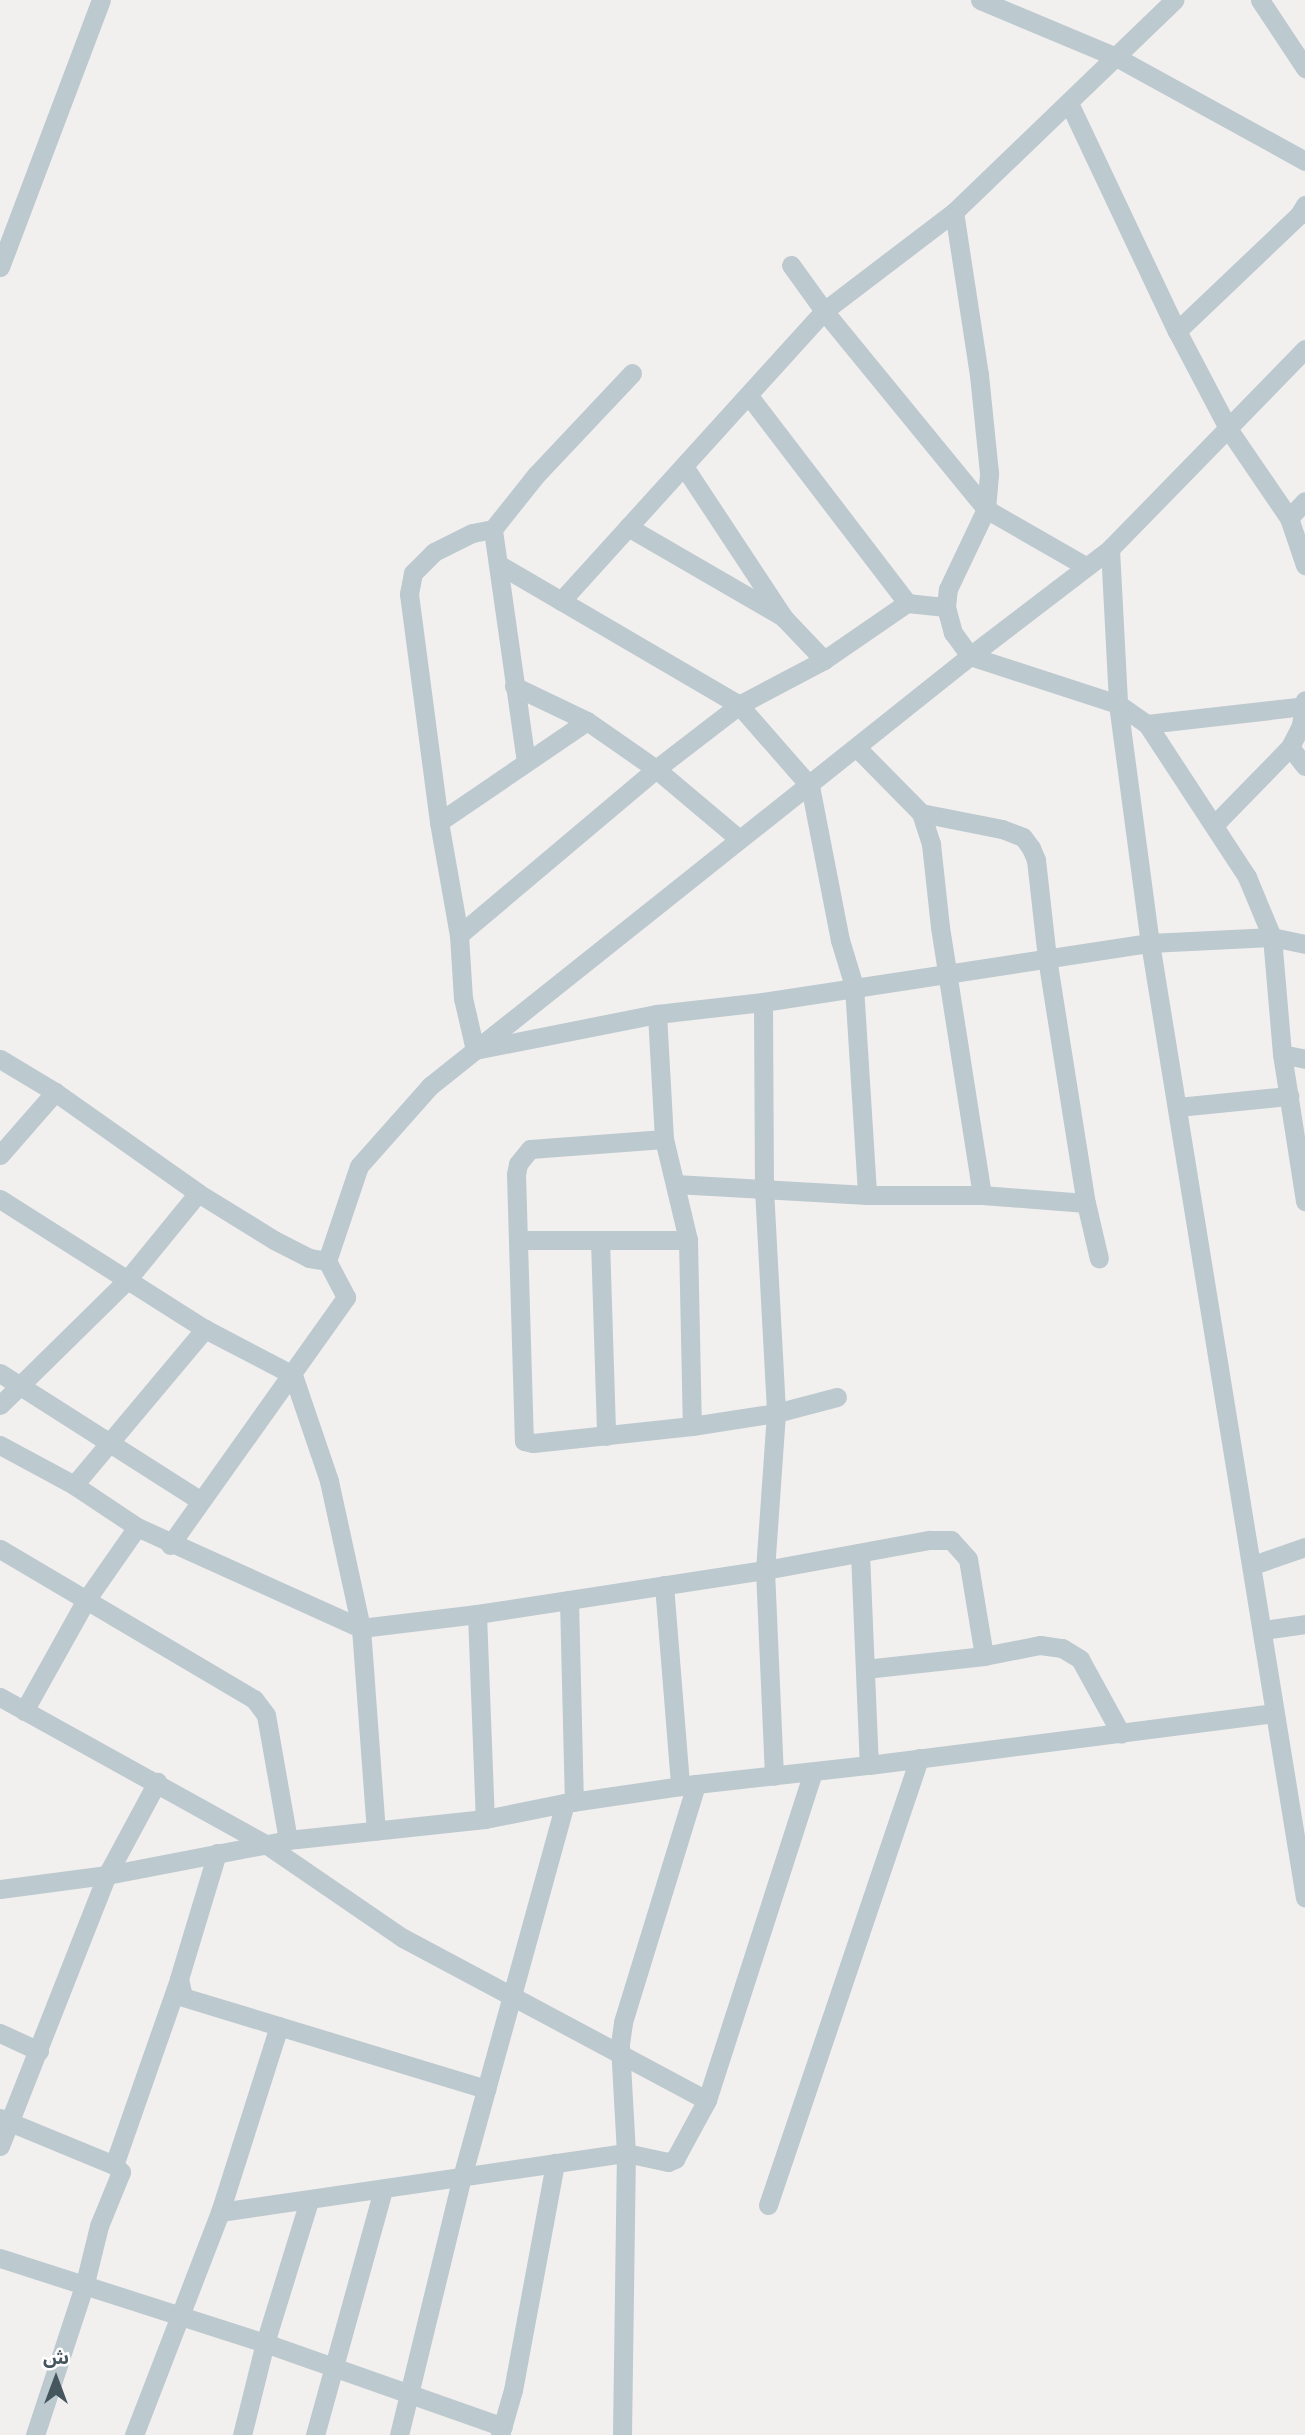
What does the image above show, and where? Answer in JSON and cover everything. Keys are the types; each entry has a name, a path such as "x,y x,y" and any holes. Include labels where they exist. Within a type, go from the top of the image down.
{"street":[{"path":"0,267 101,0"},
{"path":"980,0 1116,57 1305,161"},
{"path":"561,601 685,468 824,311 954,212 1174,0"},
{"path":"1260,0 1305,68"},
{"path":"1069,103 1177,331 1229,430 1297,518 1305,565"},
{"path":"1177,331 1299,215 1305,205"},
{"path":"954,212 979,375 989,473 986,509 948,589 946,607 953,633 970,656 1118,705 1147,724 1247,877 1272,937 1282,1054 1305,1201"},
{"path":"791,265 824,311 986,509 1085,566"},
{"path":"170,1545 346,1297 327,1261 359,1166 430,1086 970,656 1110,549 1229,430 1305,349"},
{"path":"475,1050 463,998 459,935 439,822 409,594 413,573 434,552 472,533 493,529 537,475 632,373"},
{"path":"749,396 907,603"},
{"path":"685,468 784,618 824,660"},
{"path":"1297,518 1305,501"},
{"path":"628,527 784,618"},
{"path":"493,529 526,762"},
{"path":"1110,549 1118,705 1150,943 1253,1565 1273,1713 1302,1844 1305,1898"},
{"path":"498,564 739,705 810,786 840,940 854,986 867,1195"},
{"path":"459,935 656,769 739,705 824,660 907,603 946,607"},
{"path":"514,685 587,721 656,769 739,839"},
{"path":"1214,825 1290,747 1301,725 1305,700"},
{"path":"1147,724 1304,706"},
{"path":"439,822 587,721"},
{"path":"1290,747 1305,766"},
{"path":"857,748 921,813 931,844 940,926 950,974 982,1195"},
{"path":"921,813 1002,829 1023,837 1036,860 1047,958 1086,1203 1099,1259"},
{"path":"475,1050 657,1014 763,1002 854,986 1150,943 1272,937 1305,944"},
{"path":"763,1002 764,1189 776,1413 765,1570 774,1776"},
{"path":"657,1014 664,1139 688,1240 692,1426"},
{"path":"1282,1054 1305,1059"},
{"path":"0,1059 55,1092 198,1194 274,1240 309,1258 327,1261"},
{"path":"0,1155 55,1092"},
{"path":"1178,1107 1289,1096"},
{"path":"664,1139 530,1149 523,1155 516,1174 524,1441 533,1443 692,1426 776,1413 837,1397"},
{"path":"675,1184 867,1195 982,1195 1086,1203"},
{"path":"0,1405 127,1280 198,1194"},
{"path":"0,1199 205,1329 293,1375 329,1481 361,1628 376,1830"},
{"path":"519,1240 688,1240"},
{"path":"600,1240 606,1436"},
{"path":"74,1485 108,1441 205,1329"},
{"path":"0,1373 201,1501"},
{"path":"0,1445 74,1485 137,1527 170,1545 361,1628 477,1614 765,1570 929,1540 951,1540 968,1559 984,1656"},
{"path":"24,1711 86,1600 137,1527"},
{"path":"1253,1565 1305,1547"},
{"path":"0,1549 254,1699 266,1715 288,1840"},
{"path":"860,1553 869,1765"},
{"path":"622,2435 626,2153 623,2057 620,2044 623,2022 688,1785 664,1585"},
{"path":"399,2435 510,1995 569,1802 569,1600"},
{"path":"477,1614 485,1819"},
{"path":"1263,1630 1305,1624"},
{"path":"865,1670 984,1656 1040,1645 1062,1648 1080,1660 1121,1734"},
{"path":"0,1697 267,1844 404,1938 623,2057 707,2099"},
{"path":"0,1889 107,1875 288,1840 485,1819 569,1802 688,1785 813,1772 1273,1713"},
{"path":"768,2205 919,1758"},
{"path":"220,2212 626,2153 668,2162 676,2159 707,2099 813,1772"},
{"path":"0,2146 5,2120 39,2051 107,1875 157,1782"},
{"path":"114,2165 179,1979 217,1853"},
{"path":"179,1979 183,1997 486,2089"},
{"path":"134,2435 220,2212 279,2026"},
{"path":"0,2033 39,2051"},
{"path":"5,2120 114,2165 120,2175 99,2226 85,2283 35,2435"},
{"path":"0,2258 85,2283 409,2392 501,2431 513,2390 555,2163"},
{"path":"315,2435 383,2190"},
{"path":"242,2435 265,2343 309,2201"}]}
